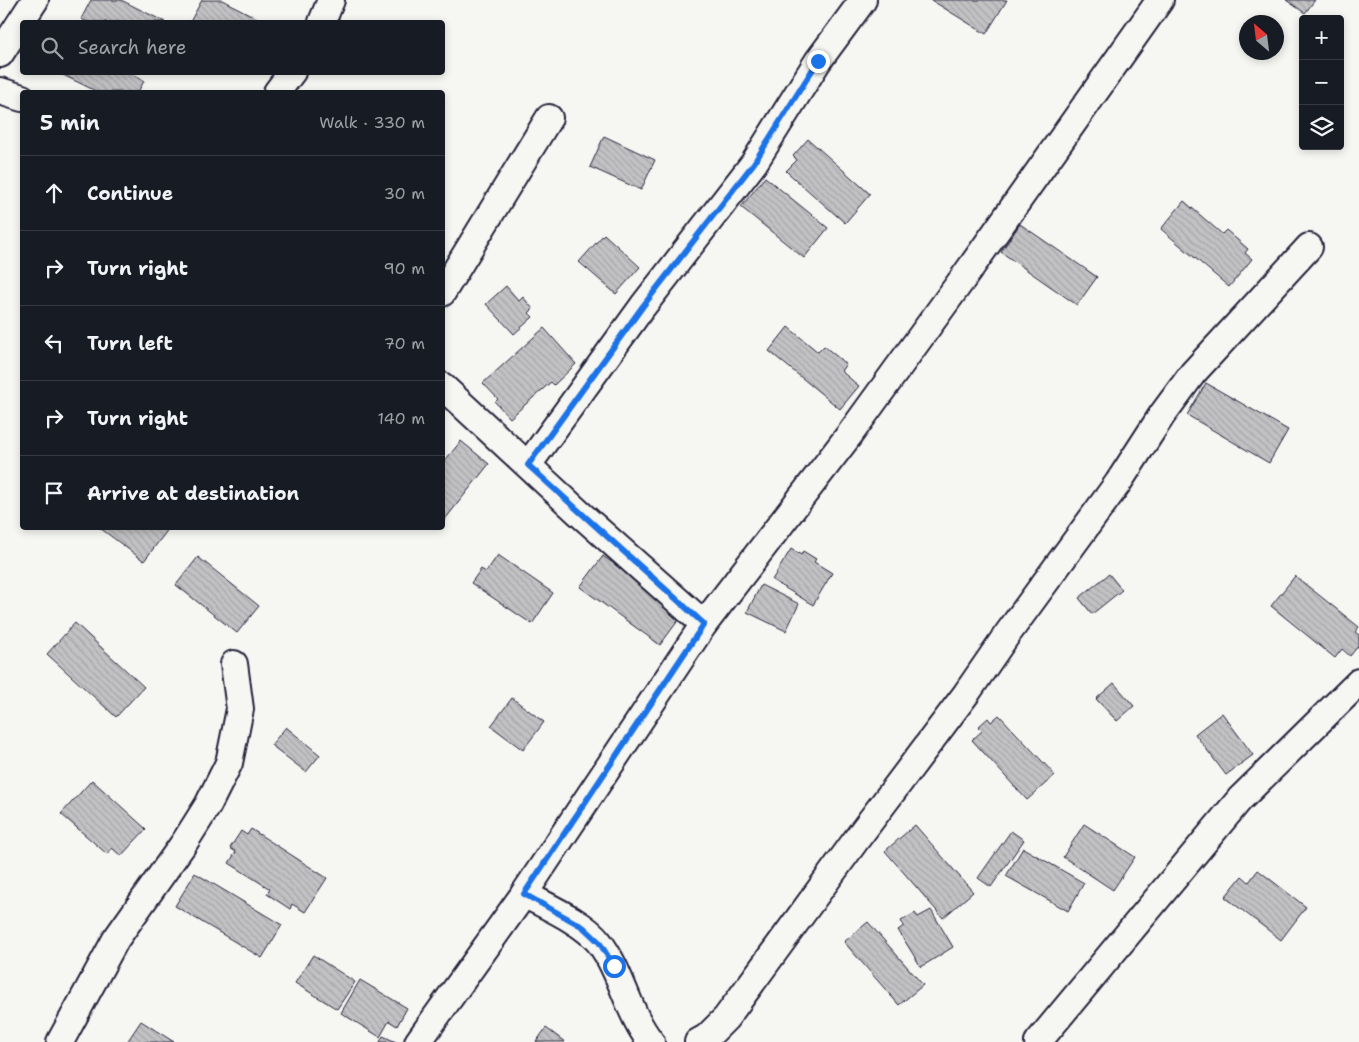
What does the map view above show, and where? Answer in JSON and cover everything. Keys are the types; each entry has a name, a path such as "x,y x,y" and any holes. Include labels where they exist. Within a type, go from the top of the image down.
{"street":[{"path":"22,20 35,0"},
{"path":"323,20 331,0"},
{"path":"528,465 643,306 754,163 818,61 864,0"},
{"path":"418,1042 524,894 704,624 850,434 964,277 1160,0"},
{"path":"0,54 20,23"},
{"path":"278,90 290,75"},
{"path":"0,91 20,97"},
{"path":"445,288 549,118"},
{"path":"698,1042 707,1037 726,1018 966,694 1118,483 1162,415 1193,372 1309,246"},
{"path":"445,389 704,624"},
{"path":"60,1042 116,939 189,835 208,805 229,763 240,709 234,664"},
{"path":"1038,1042 1240,799 1359,682"},
{"path":"524,894 583,927 599,942 614,966 641,1027 652,1042"}],"building":[{"path":"91,0 121,0 161,20 83,20 81,19"},
{"path":"202,0 222,0 261,20 191,20"},
{"path":"931,0 1007,0 986,34"},
{"path":"1286,0 1315,0 1305,13"},
{"path":"63,75 133,75 144,81 139,90 94,90"},
{"path":"604,136 655,160 641,190 590,167"},
{"path":"808,139 870,194 845,223 786,171 797,160 793,156"},
{"path":"765,177 828,228 804,258 741,207"},
{"path":"1184,201 1222,234 1226,230 1248,249 1245,253 1252,259 1229,287 1161,229"},
{"path":"1020,224 1097,277 1077,305 1001,252"},
{"path":"604,234 640,267 616,294 579,262"},
{"path":"506,286 519,301 523,297 533,309 529,313 533,317 514,334 486,304"},
{"path":"788,327 818,352 824,346 846,364 841,371 859,386 840,409 769,351"},
{"path":"544,328 576,364 554,385 551,382 510,418 495,402 498,399 483,383"},
{"path":"1206,383 1288,430 1269,463 1187,415"},
{"path":"461,441 489,464 445,519 445,460"},
{"path":"103,530 167,530 144,561"},
{"path":"791,549 801,555 803,551 816,559 814,562 832,573 813,605 772,580"},
{"path":"498,555 553,593 532,624 471,583 481,569 486,572"},
{"path":"603,556 683,614 660,645 580,587"},
{"path":"198,557 259,606 237,633 176,585"},
{"path":"1109,574 1122,590 1092,614 1079,598"},
{"path":"1295,576 1359,627 1355,632 1359,635 1359,645 1350,656 1342,649 1335,658 1271,606"},
{"path":"761,585 799,604 786,631 747,612"},
{"path":"75,623 144,687 116,717 47,654"},
{"path":"1114,683 1134,706 1117,721 1096,699"},
{"path":"512,698 544,722 523,750 491,726"},
{"path":"1222,713 1253,755 1226,775 1195,734"},
{"path":"999,715 1055,775 1027,800 972,740 982,731 978,727 988,718 991,722"},
{"path":"286,727 320,755 306,772 271,745"},
{"path":"92,780 146,829 121,856 112,848 107,854 61,814"},
{"path":"1084,824 1135,857 1113,890 1063,857"},
{"path":"915,825 973,892 943,918 885,851"},
{"path":"251,829 327,878 305,912 292,904 290,909 267,894 270,889 229,863 236,852 230,848 241,831 247,835"},
{"path":"1011,831 1024,840 991,887 978,878"},
{"path":"1023,848 1084,883 1068,911 1006,876"},
{"path":"1258,870 1306,907 1281,940 1225,897 1242,876 1249,882"},
{"path":"195,873 282,925 262,958 175,906"},
{"path":"931,910 953,947 921,967 898,930 904,926 901,921 915,913 918,917"},
{"path":"868,922 923,985 899,1005 844,942"},
{"path":"313,955 355,982 337,1009 295,983"},
{"path":"360,980 407,1008 397,1026 389,1021 380,1037 341,1013"},
{"path":"141,1021 174,1042 127,1042"},
{"path":"546,1028 565,1042 536,1042"},
{"path":"383,1036 396,1042 380,1042"}],"route":[{"path":"614,966 599,942 583,927 524,894 704,624 528,465 643,306 754,163 818,61"}]}
